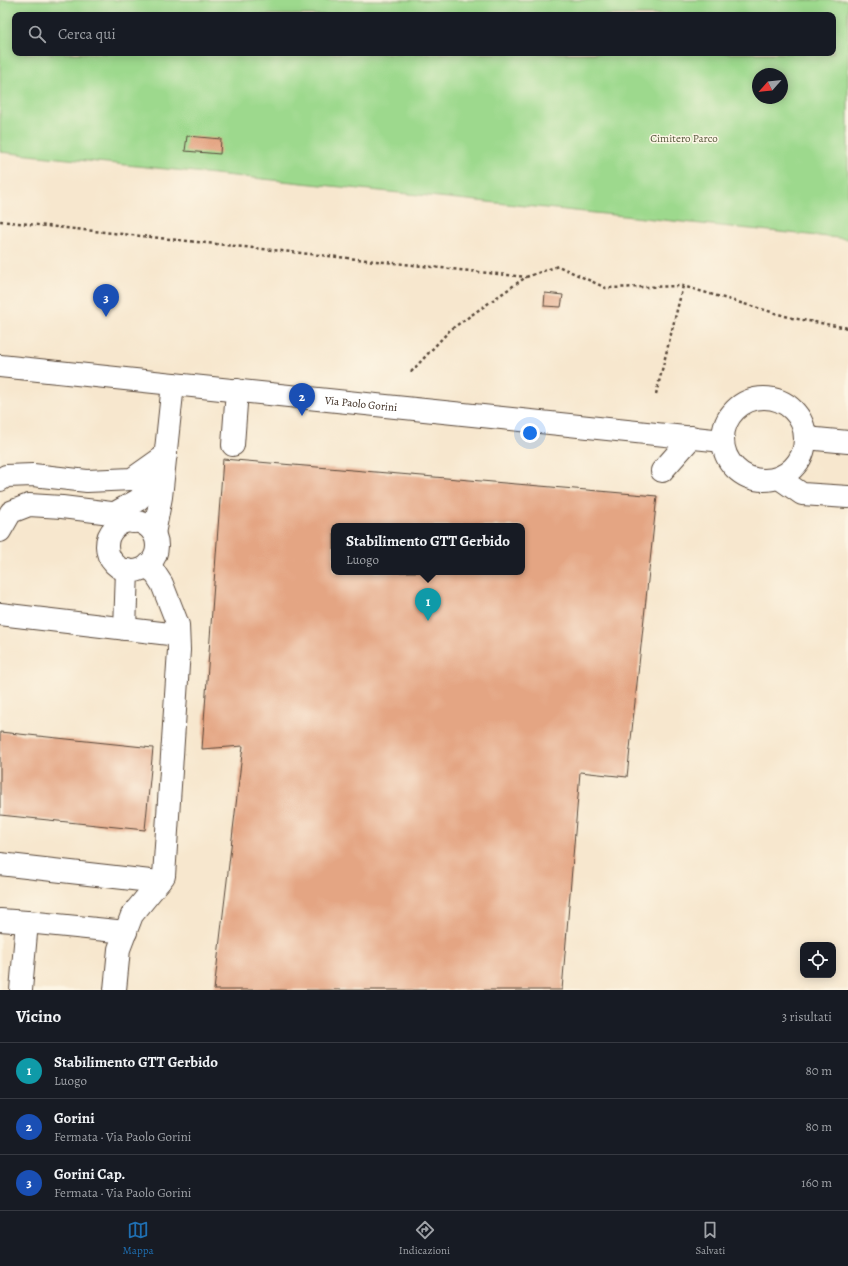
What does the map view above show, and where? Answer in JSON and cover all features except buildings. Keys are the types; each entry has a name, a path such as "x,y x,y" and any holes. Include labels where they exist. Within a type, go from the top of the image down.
{"street":[{"name":"Via Paolo Gorini","path":"0,366 723,441"},
{"path":"154,534 161,498 173,384"},
{"path":"233,446 237,390"},
{"path":"760,398 772,398 780,400 786,404 800,419 806,438 800,459 793,468 779,478 770,480 756,480 741,473 730,462 724,450 723,441 726,423 736,408 746,402 760,398"},
{"path":"662,471 692,438"},
{"path":"806,438 848,442"},
{"path":"0,480 6,476 33,475 87,481 132,479 164,465"},
{"path":"125,514 138,500 164,465"},
{"path":"779,478 802,494 848,497"},
{"path":"0,531 11,512 30,505 125,514 149,528 154,534 157,549 155,556 144,568 137,570 122,569 115,564 108,550 110,535 115,528 128,521 125,514 119,480"},
{"path":"115,990 119,949 132,915 164,876 179,650 178,625 162,584 149,564"},
{"path":"125,629 127,570"},
{"path":"0,614 178,636"},
{"path":"0,864 159,882"},
{"path":"0,920 126,932"},
{"path":"21,990 27,922"}],"path":[{"path":"0,221 526,277"},
{"path":"411,372 450,330 526,277 558,266 606,288 683,286 792,318 848,328"},
{"path":"656,394 683,286"}],"green space":[{"name":"Cimitero Parco","path":"0,0 848,0 848,239 0,152"}],"place":[{"name":"Gorini Cap.","path":"106,317"},
{"name":"Gorini","path":"302,416"},
{"name":"Stabilimento GTT Gerbido","path":"428,621"}]}
